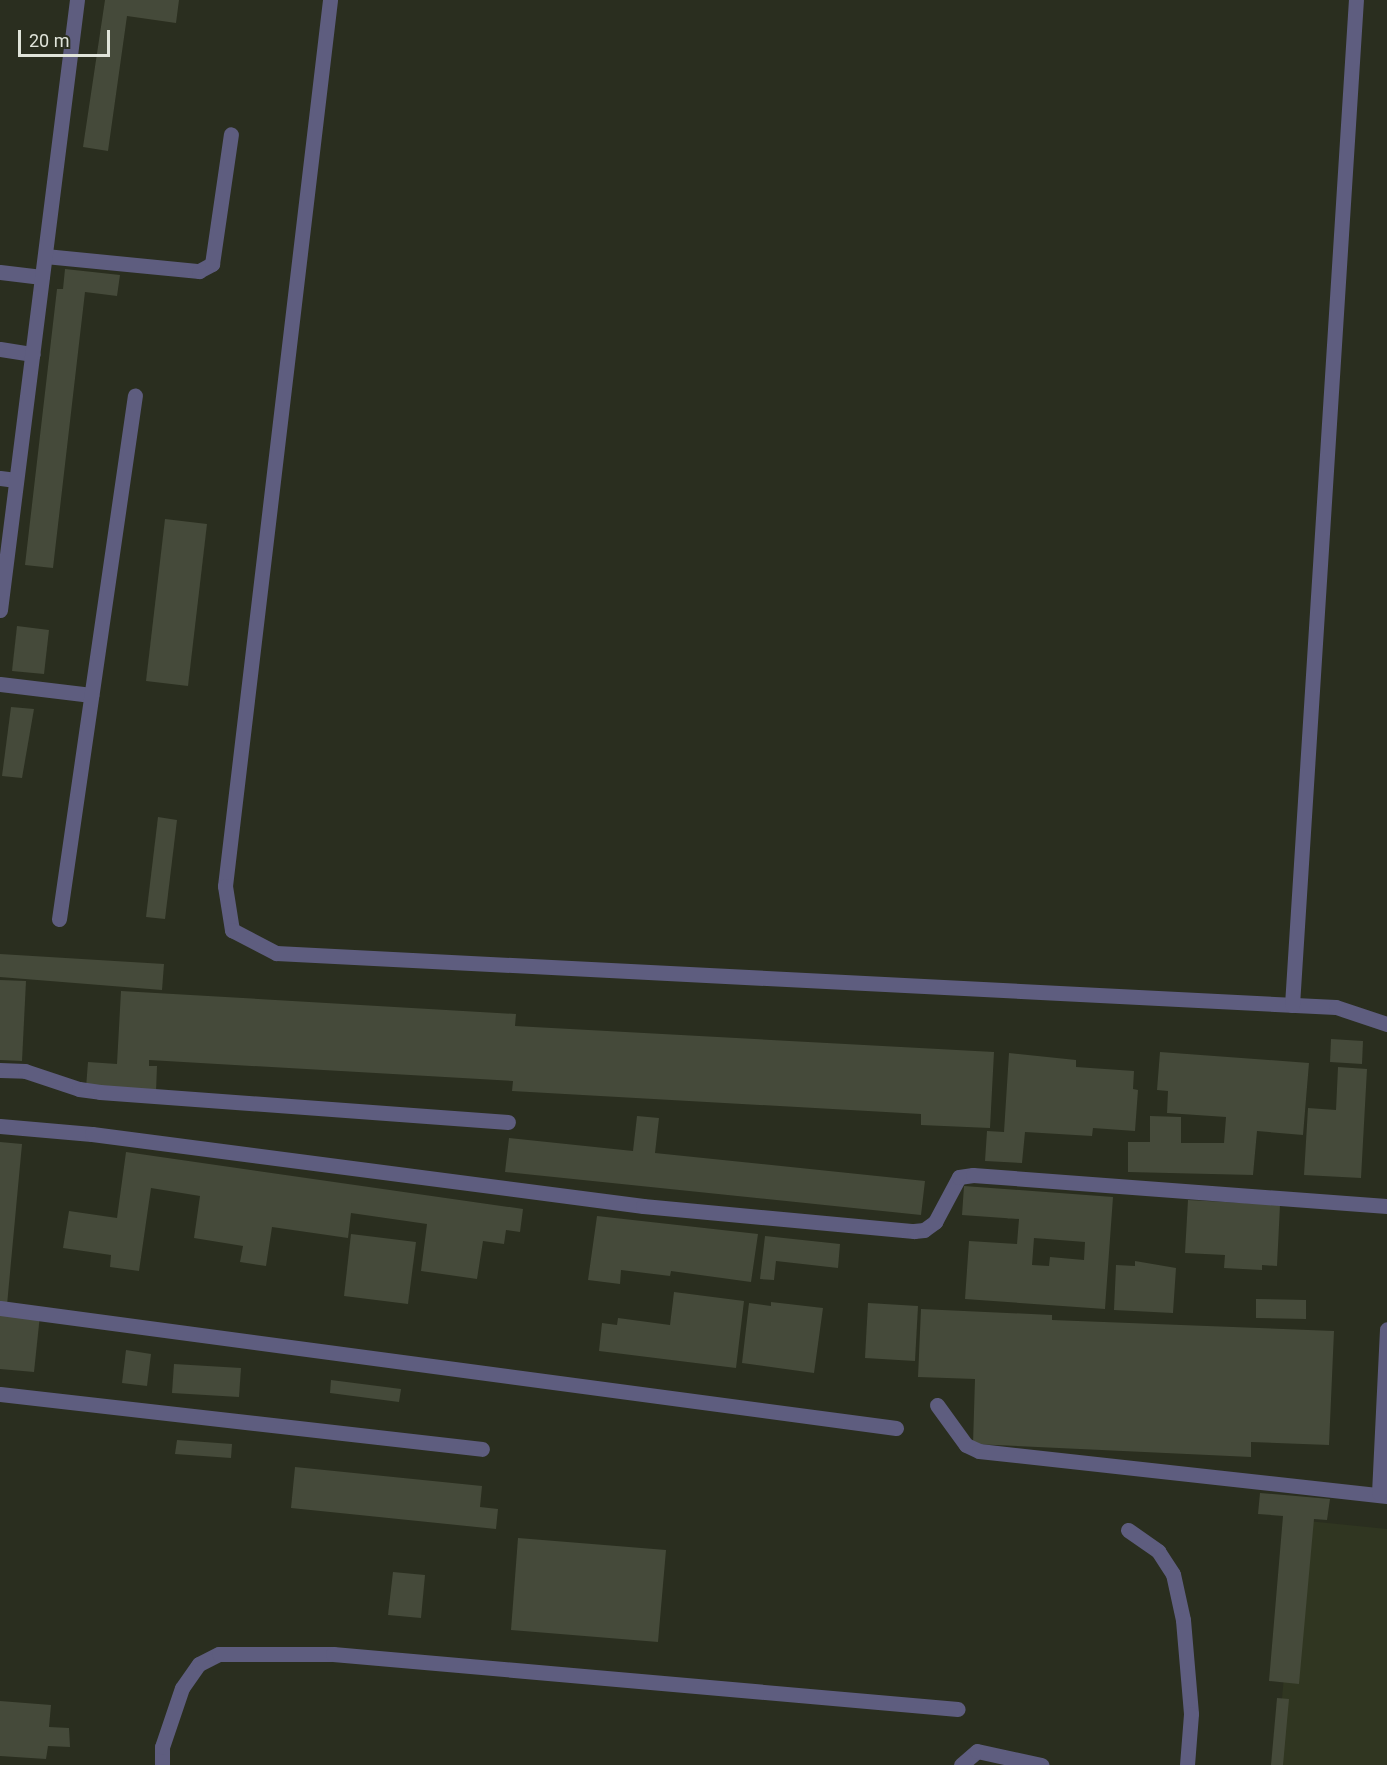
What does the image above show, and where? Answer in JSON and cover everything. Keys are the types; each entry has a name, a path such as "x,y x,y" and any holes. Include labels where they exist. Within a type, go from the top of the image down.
{"lane":[{"path":"0,610 77,0"},
{"path":"330,0 225,886 232,930 276,952 1336,1007 1387,1024"},
{"path":"1292,1005 1356,0"},
{"path":"45,256 199,271 212,264 231,134"},
{"path":"0,272 42,277"},
{"path":"0,350 33,354"},
{"path":"59,919 135,395"},
{"path":"0,478 16,480"},
{"path":"0,684 91,695"},
{"path":"0,1070 25,1071 79,1089 100,1092 508,1122"},
{"path":"0,1126 92,1134 643,1206 914,1231 924,1230 934,1222 959,1177 973,1175 1387,1206"},
{"path":"0,1308 896,1428"},
{"path":"937,1405 966,1445 979,1451 1383,1494 1387,1329"},
{"path":"0,1394 482,1449"},
{"path":"1128,1530 1158,1551 1173,1574 1183,1620 1191,1714 1187,1765"},
{"path":"162,1765 162,1747 182,1688 200,1664 219,1654 333,1654 958,1709"},
{"path":"962,1765 977,1751 1041,1765"}],"shaded area":[{"path":"1298,1520 1387,1529 1387,1765 1276,1765"}],"building":[{"path":"105,0 179,0 176,23 127,16 108,151 83,147"},
{"path":"65,269 120,275 117,296 85,292 53,568 25,565 57,289 63,289"},
{"path":"165,519 207,524 188,686 146,681"},
{"path":"17,626 49,630 44,674 12,671"},
{"path":"11,707 34,709 22,778 2,776"},
{"path":"158,817 177,820 165,919 146,917"},
{"path":"0,954 164,964 162,990 0,977"},
{"path":"0,980 26,981 22,1061 0,1060"},
{"path":"121,991 516,1014 515,1026 994,1052 990,1128 921,1125 921,1114 512,1091 513,1081 149,1060 149,1066 157,1066 156,1092 86,1088 88,1062 117,1064"},
{"path":"1331,1039 1363,1041 1362,1064 1330,1062"},
{"path":"1160,1052 1309,1063 1303,1135 1257,1131 1253,1175 1128,1172 1128,1142 1150,1142 1150,1116 1181,1117 1181,1143 1224,1143 1226,1117 1167,1113 1168,1091 1157,1090"},
{"path":"1009,1053 1076,1060 1076,1067 1134,1071 1133,1089 1138,1090 1135,1131 1093,1128 1092,1136 1025,1132 1022,1163 985,1161 987,1131 1004,1132"},
{"path":"1338,1067 1367,1069 1361,1178 1304,1175 1308,1108 1336,1110"},
{"path":"637,1116 659,1118 655,1153 925,1181 921,1215 505,1172 509,1138 633,1151"},
{"path":"0,1142 22,1144 7,1305 0,1304"},
{"path":"126,1152 523,1209 520,1232 506,1230 504,1244 483,1241 477,1279 421,1271 427,1224 351,1213 348,1238 272,1227 266,1266 240,1262 243,1246 194,1238 200,1196 151,1188 139,1271 110,1267 111,1255 63,1248 69,1211 117,1218"},
{"path":"964,1186 1113,1197 1105,1309 965,1299 969,1241 1017,1244 1019,1219 962,1215","holes":["1034,1238 1085,1242 1084,1260 1050,1257 1049,1266 1032,1265"]},
{"path":"1188,1200 1280,1205 1277,1266 1262,1265 1262,1270 1224,1268 1225,1255 1185,1253"},
{"path":"597,1216 758,1234 751,1282 671,1271 670,1276 621,1270 620,1284 588,1280"},
{"path":"351,1234 416,1242 408,1304 344,1296"},
{"path":"765,1236 840,1244 838,1268 776,1261 774,1280 760,1279"},
{"path":"1135,1261 1176,1268 1173,1313 1114,1310 1116,1265 1135,1266"},
{"path":"674,1292 744,1301 736,1368 599,1351 602,1323 617,1325 618,1318 670,1325"},
{"path":"1256,1299 1306,1300 1306,1319 1256,1318"},
{"path":"771,1302 823,1308 814,1373 742,1363 749,1303 771,1306"},
{"path":"868,1303 918,1306 915,1361 865,1358"},
{"path":"921,1309 1052,1315 1052,1320 1334,1331 1329,1445 1251,1442 1251,1457 973,1444 975,1379 918,1377"},
{"path":"0,1311 40,1315 34,1372 0,1369"},
{"path":"126,1350 151,1354 147,1386 122,1383"},
{"path":"174,1364 241,1368 239,1397 172,1393"},
{"path":"331,1380 401,1389 399,1402 330,1393"},
{"path":"177,1440 232,1444 231,1458 175,1454"},
{"path":"295,1467 482,1486 480,1507 498,1509 496,1529 291,1508"},
{"path":"1260,1493 1330,1499 1327,1520 1314,1519 1299,1684 1269,1681 1283,1516 1258,1514"},
{"path":"518,1538 666,1550 658,1642 511,1630"},
{"path":"393,1572 425,1575 421,1618 388,1615"},
{"path":"1277,1698 1289,1699 1283,1765 1271,1765"},
{"path":"0,1701 51,1705 49,1727 69,1728 70,1747 48,1746 46,1759 0,1756"}]}
